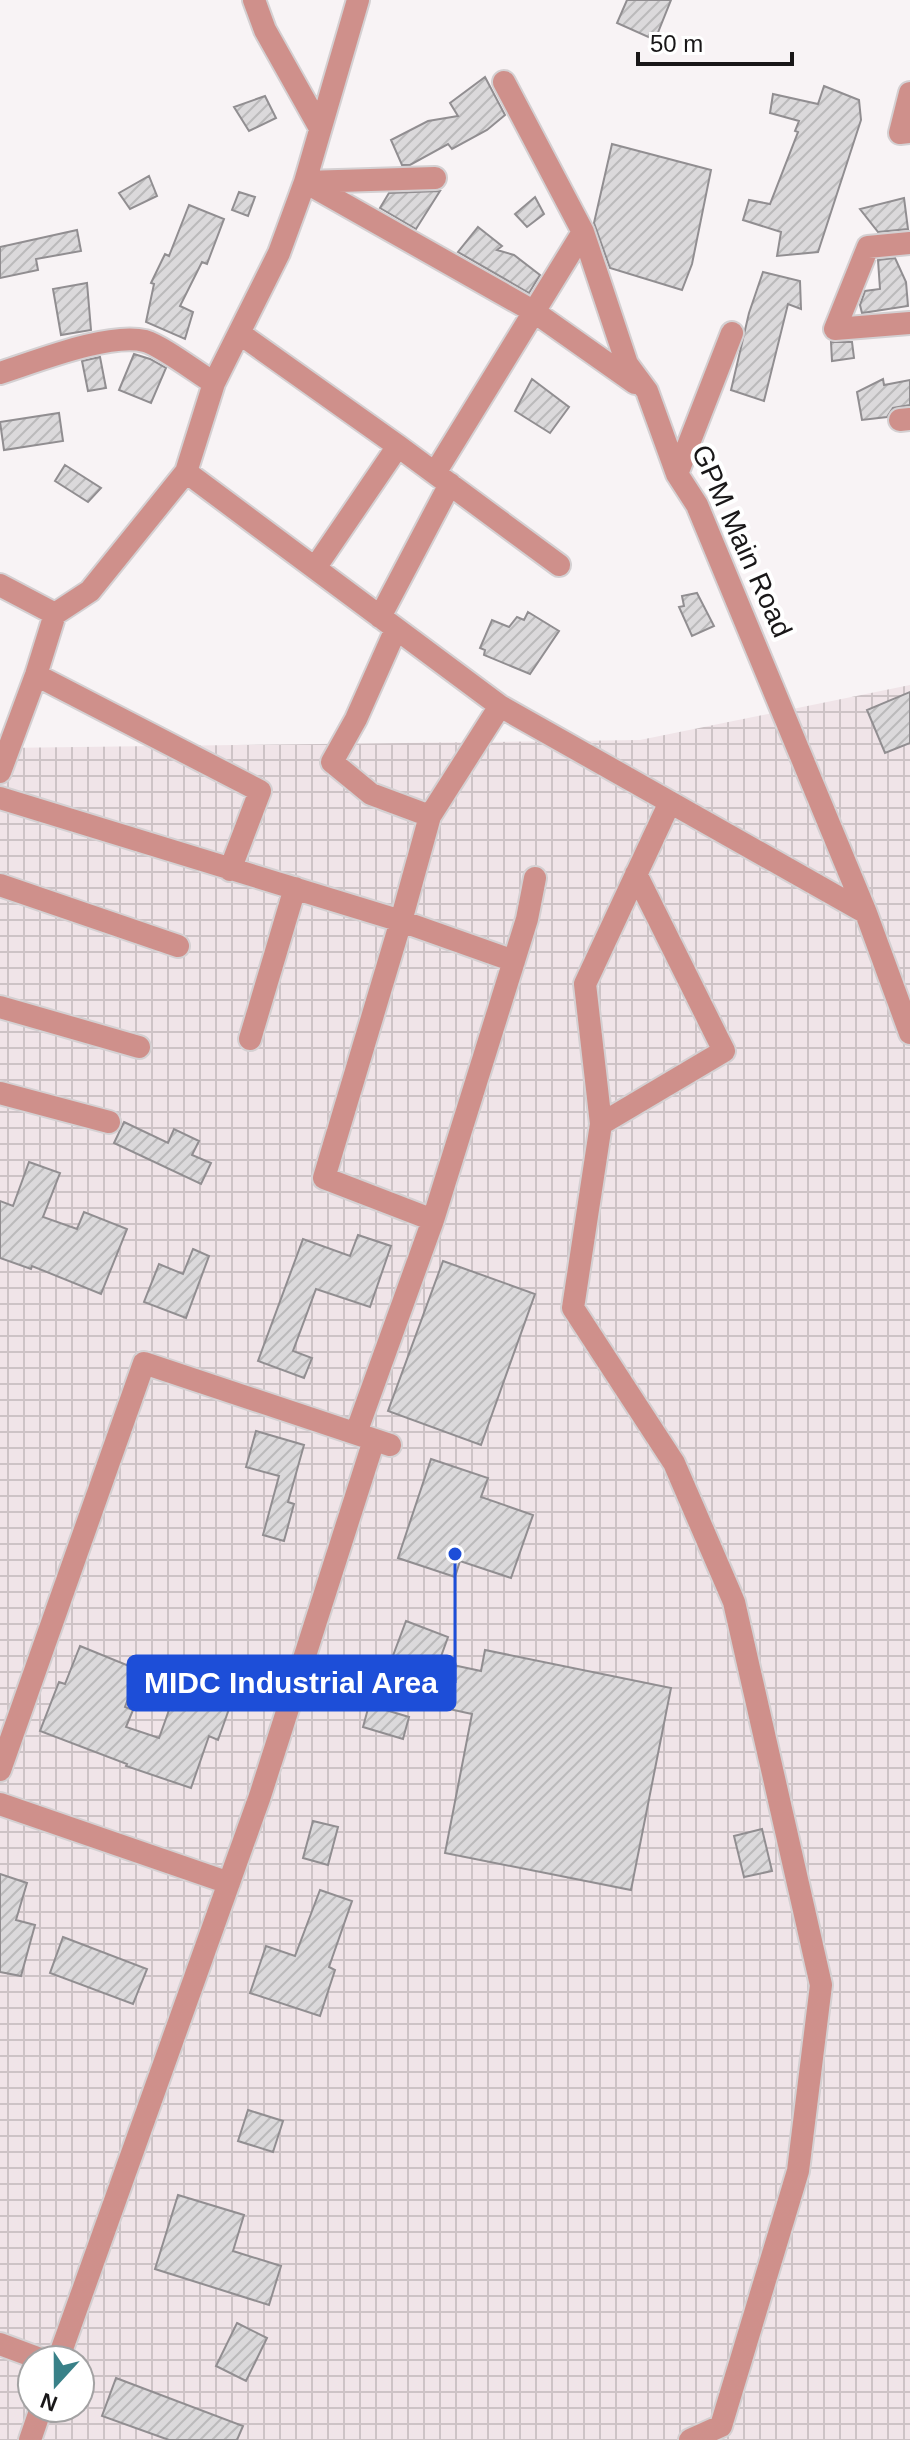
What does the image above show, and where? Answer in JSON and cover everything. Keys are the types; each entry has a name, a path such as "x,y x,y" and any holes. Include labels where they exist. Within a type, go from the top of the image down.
{"street":[{"path":"254,0 265,30 320,128"},
{"path":"0,772 55,614 90,591 186,472 214,383 279,253 305,182 358,0"},
{"name":"GPM Main Road","path":"504,82 583,232 627,364 647,391 677,474 697,505 866,913 910,1033"},
{"path":"910,93 900,133 910,132"},
{"path":"305,182 435,178"},
{"path":"305,182 533,311 647,391"},
{"path":"430,816 371,794 332,762 356,719 388,623 443,478 533,311 583,232"},
{"path":"910,243 868,247 835,329 910,323"},
{"path":"239,333 559,565"},
{"path":"677,474 732,333"},
{"path":"0,373 71,350 129,339 148,342 214,383"},
{"path":"315,568 398,446"},
{"path":"186,472 500,706 866,913"},
{"path":"0,585 55,614"},
{"path":"36,675 260,791 230,870"},
{"path":"433,1220 324,1178 430,816 500,706"},
{"path":"0,798 401,921 514,961"},
{"path":"670,802 585,984 601,1124 573,1308 674,1463 734,1602 821,1985 798,2171 721,2426 690,2440"},
{"path":"601,1124 724,1051 636,874"},
{"path":"64,2344 260,1796 373,1439 433,1220 527,919 535,878"},
{"path":"0,885 178,946"},
{"path":"250,1039 295,888"},
{"path":"0,1007 139,1047"},
{"path":"0,1093 109,1122"},
{"path":"0,1770 144,1363 373,1439"},
{"path":"0,1804 229,1883"}],"shaded area":[{"path":"910,685 910,2440 0,2440 0,748 640,740"}],"building":[{"path":"627,0 671,0 655,40 617,23"},
{"path":"485,77 505,115 487,130 452,149 448,144 410,165 402,165 391,140 428,121 458,116 450,103"},
{"path":"824,86 859,100 861,120 818,252 777,256 781,232 743,220 749,200 770,204 798,132 795,131 799,121 770,113 773,94 818,104"},
{"path":"265,96 276,118 249,131 234,107"},
{"path":"612,144 711,170 692,264 682,290 610,268 594,223"},
{"path":"149,176 157,196 130,209 119,193"},
{"path":"440,191 416,229 380,208 389,193"},
{"path":"239,192 255,197 248,216 232,210"},
{"path":"535,197 544,214 527,227 515,214"},
{"path":"904,198 908,229 878,232 860,209"},
{"path":"189,205 224,219 207,264 202,262 180,306 193,312 185,339 146,322 154,284 151,283 165,254 169,256"},
{"path":"478,227 502,246 497,250 514,255 540,275 529,293 458,252"},
{"path":"77,230 81,251 36,259 38,270 0,278 0,247"},
{"path":"895,258 906,282 908,306 862,313 860,305 865,291 880,289 878,260"},
{"path":"763,272 800,281 801,309 788,304 764,401 731,390 749,313"},
{"path":"87,283 91,330 61,335 53,289"},
{"path":"831,342 852,342 854,358 832,361"},
{"path":"134,354 166,368 151,403 119,390"},
{"path":"100,357 106,388 88,391 82,361"},
{"path":"532,379 569,407 550,433 515,411"},
{"path":"883,379 884,385 910,380 910,405 893,408 887,417 862,420 857,392"},
{"path":"59,413 63,441 4,450 0,422"},
{"path":"65,465 101,488 88,502 55,481"},
{"path":"697,593 714,626 692,636 679,607 684,606 682,596"},
{"path":"528,612 559,631 530,674 484,655 485,650 480,648 492,620 509,627 517,617 524,620"},
{"path":"910,692 910,743 885,753 867,710"},
{"path":"124,1122 168,1143 174,1129 199,1141 192,1155 211,1163 201,1184 114,1143"},
{"path":"29,1162 60,1173 43,1217 77,1229 84,1212 127,1229 101,1294 32,1266 31,1269 0,1258 0,1201 13,1206"},
{"path":"358,1235 391,1246 370,1307 316,1289 293,1351 312,1358 304,1378 258,1361 303,1239 350,1256"},
{"path":"193,1249 209,1256 186,1318 144,1302 159,1264 183,1274"},
{"path":"443,1261 535,1294 481,1445 388,1411"},
{"path":"256,1431 304,1445 288,1502 294,1504 284,1541 263,1535 279,1476 246,1467"},
{"path":"431,1459 488,1478 481,1497 533,1515 511,1578 460,1561 455,1577 398,1558"},
{"path":"406,1621 448,1637 439,1662 481,1671 485,1650 671,1688 631,1890 445,1853 472,1714 440,1707 444,1690 388,1669"},
{"path":"80,1646 139,1670 125,1707 133,1710 126,1727 159,1738 177,1688 230,1706 218,1740 209,1736 191,1788 40,1731 59,1682 65,1684"},
{"path":"369,1705 409,1717 403,1739 363,1727"},
{"path":"313,1821 338,1827 328,1865 303,1858"},
{"path":"762,1829 772,1871 744,1877 734,1836"},
{"path":"0,1874 27,1883 16,1920 35,1925 21,1976 0,1972"},
{"path":"320,1890 352,1901 329,1967 335,1970 320,2016 250,1993 266,1946 295,1956"},
{"path":"63,1937 147,1969 133,2004 50,1973"},
{"path":"248,2110 283,2121 273,2152 238,2141"},
{"path":"178,2195 244,2215 233,2251 281,2266 269,2305 155,2269"},
{"path":"237,2323 267,2338 246,2381 216,2366"},
{"path":"116,2378 243,2426 237,2440 169,2440 102,2416"}],"place":[{"name":"MIDC Industrial Area","path":"455,1554"}]}
